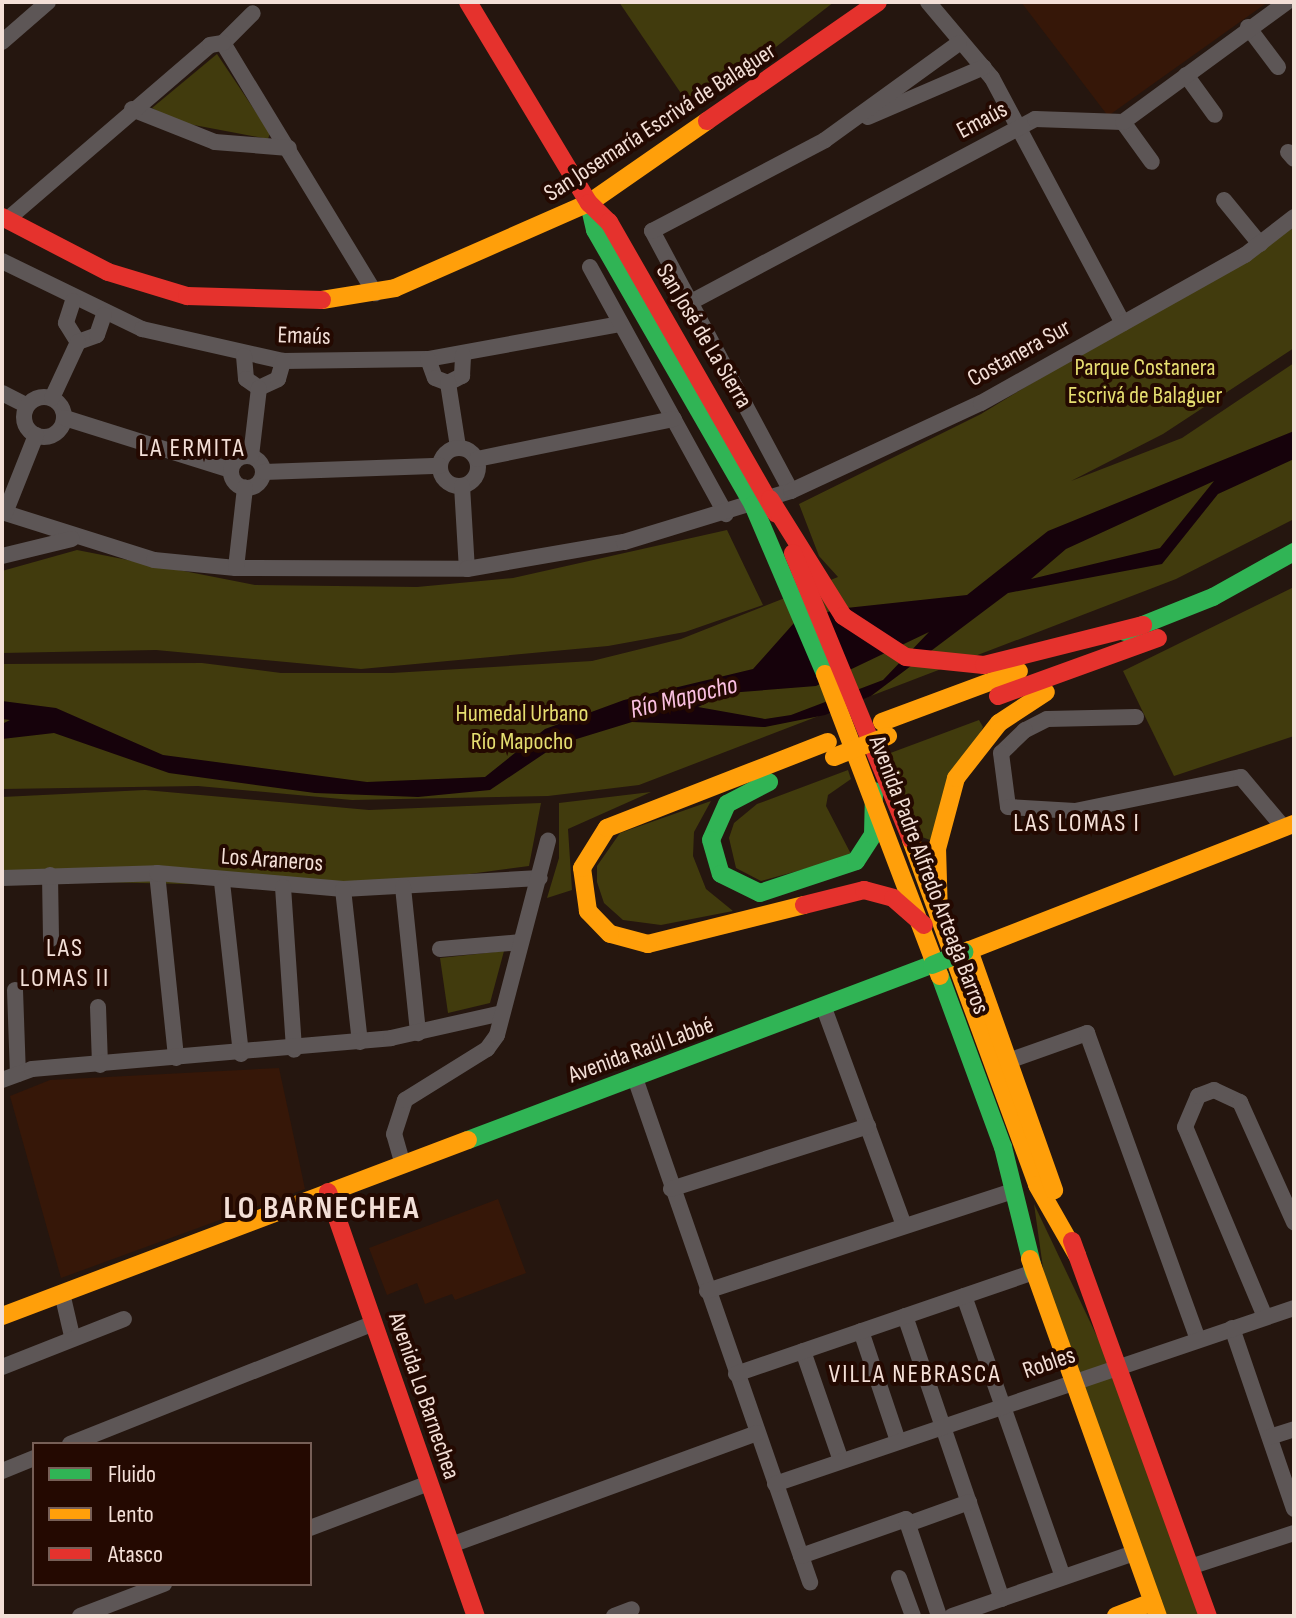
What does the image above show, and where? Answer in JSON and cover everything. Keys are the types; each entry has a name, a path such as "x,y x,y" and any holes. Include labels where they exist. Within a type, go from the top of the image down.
{"main road":[{"name":"San José de La Sierra","path":"468,2 589,203 609,222 761,502"},
{"name":"San Josemaría Escrivá de Balaguer","path":"4,217 108,272 187,296 278,304 375,293 589,203 878,2"},
{"path":"791,491 802,580 853,626 918,661 984,665 1061,645 1149,632"},
{"path":"761,502 797,539"},
{"name":"Avenida Padre Alfredo Arteaga Barros","path":"761,502 802,580 861,740 1037,1185 1077,1255"},
{"path":"1294,552 1149,632 1036,697 976,747 943,812 932,920 893,898 864,890 648,944 610,934 588,911 582,868 607,828 831,750 1149,632 1294,573"},
{"name":"Avenida Padre Alfredo Arteaga Barros","path":"861,740 874,791 932,920 1012,1174 1034,1272"},
{"path":"831,750 727,804 711,840 727,880 770,893 847,867 871,840 874,791"},
{"name":"Avenida Raúl Labbé","path":"2,1316 824,1008 1289,826"},
{"name":"Avenida Padre Alfredo Arteaga Barros","path":"967,951 1208,1616"},
{"name":"Avenida Padre Alfredo Arteaga Barros","path":"929,967 1006,1193 1155,1609"},
{"name":"Avenida Lo Barnechea","path":"328,1192 476,1616"},
{"path":"1116,1616 1155,1609"}],"street":[{"path":"2,42 48,2"},
{"path":"928,2 959,43 984,67 1020,127 1123,323"},
{"path":"1152,162 1123,122 1248,27 1287,2"},
{"path":"4,217 210,45 223,43 253,13"},
{"path":"1248,27 1278,67"},
{"path":"223,43 375,293"},
{"path":"856,120 959,43"},
{"path":"856,120 984,67"},
{"path":"1186,75 1215,115"},
{"path":"132,109 195,138 289,148"},
{"name":"Emaús","path":"691,302 1020,127 1050,115 1101,127 1123,122"},
{"name":"San José de La Sierra","path":"791,491 652,231 856,120"},
{"path":"1224,200 1260,244"},
{"name":"Costanera Sur","path":"761,502 981,403 1260,244 1294,217"},
{"name":"Emaús","path":"2,261 104,315 244,356 283,361 428,359 621,324"},
{"path":"590,267 726,514"},
{"path":"73,301 66,323 78,342"},
{"path":"2,393 27,406 52,398 78,342 97,335 104,315"},
{"path":"428,359 435,378 448,383 462,376 463,355"},
{"path":"244,356 246,379 259,388"},
{"path":"259,388 278,379 283,361"},
{"path":"448,383 458,447 477,459 674,419"},
{"path":"259,388 251,456 264,472"},
{"path":"52,398 65,418 231,470 245,488"},
{"path":"27,406 24,419 36,435"},
{"path":"36,435 55,435 65,418"},
{"path":"36,435 3,512 72,539 154,560 236,568 467,569 624,542 761,502"},
{"path":"236,568 245,488 264,472 440,466 458,447"},
{"path":"231,470 251,456"},
{"path":"440,466 449,483 462,486 476,476 477,459"},
{"path":"462,486 467,569"},
{"path":"2,556 72,539"},
{"path":"1136,717 1047,719 1025,730 1001,753 1008,807 1075,811 1241,777 1289,826"},
{"path":"403,1165 394,1134 398,1110 487,1049 502,1013 548,841"},
{"path":"157,873 176,1058"},
{"name":"Los Araneros","path":"2,878 157,873 222,882 343,889 540,878"},
{"path":"50,875 51,939"},
{"path":"222,882 241,1054"},
{"path":"283,887 294,1050"},
{"path":"403,887 418,1033"},
{"path":"343,889 360,1042"},
{"path":"440,949 521,942"},
{"path":"15,990 10,1077 100,1065 360,1042 418,1033 502,1013"},
{"path":"98,1007 100,1065"},
{"path":"824,1008 904,1226"},
{"path":"1008,1061 1087,1033 1198,1339"},
{"path":"635,1078 671,1189 810,1582"},
{"path":"1265,1317 1185,1127 1185,1113 1204,1092 1240,1102 1294,1222"},
{"path":"671,1189 868,1126"},
{"path":"707,1291 1006,1193"},
{"path":"736,1374 1034,1272"},
{"path":"62,1293 72,1336"},
{"path":"964,1296 1063,1577"},
{"name":"Robles","path":"775,1484 1116,1365 1294,1308"},
{"path":"905,1316 1002,1599"},
{"path":"2,1367 72,1336 124,1319"},
{"path":"75,1442 374,1323"},
{"path":"1232,1328 1294,1509"},
{"path":"861,1331 898,1441"},
{"path":"803,1351 841,1461"},
{"path":"1270,1437 1294,1429"},
{"path":"451,1545 757,1433"},
{"path":"2,1471 32,1459"},
{"path":"312,1527 429,1483"},
{"path":"801,1556 969,1502"},
{"path":"907,1521 939,1616"},
{"path":"1190,1567 1294,1533"},
{"path":"952,1616 1134,1553"},
{"path":"899,1578 913,1616"},
{"path":"80,1616 159,1586"},
{"path":"614,1616 632,1609"}],"shaded area":[{"path":"1021,2 1268,2 1108,116"},
{"path":"279,1068 305,1189 61,1278 10,1096 50,1080"},
{"path":"498,1199 526,1273 455,1300 452,1294 425,1304 417,1283 387,1295 369,1248"}],"green space":[{"path":"619,2 834,2 693,111"},
{"path":"217,54 270,133 268,139 178,122 152,108"},
{"name":"Humedal Urbano Río Mapocho","path":"1294,224 1294,348 1163,434 1071,481 1182,438 1294,363 1294,519 1176,579 639,785 548,796 352,800 198,786 2,789 2,664 202,663 281,673 392,673 592,661 681,639 838,577 819,556 799,504 981,414"},
{"path":"727,530 763,605 685,632 608,646 361,669 156,650 2,653 2,571 77,550 255,585 417,587 513,578"},
{"path":"1294,587 1294,736 1174,776 1123,671"},
{"path":"979,720 983,727 933,841 919,836 885,755"},
{"path":"848,770 851,779 828,795 826,806 852,856 761,881 736,868 729,838 734,823 757,804"},
{"path":"145,790 369,810 541,803 529,866 365,888 2,880 2,797"},
{"path":"651,792 568,829 572,890 547,898 559,858 559,803"},
{"path":"711,801 694,832 693,856 706,889 733,911 661,925 623,920 604,903 597,882 597,866 620,833"},
{"path":"504,951 490,1003 448,1013 440,958"},
{"path":"1034,1204 1104,1351 1199,1616 1166,1616 1044,1275"}],"water":[{"name":"Río Mapocho","path":"1294,431 1294,459 1218,494 1162,564 1008,593 871,696 825,715 765,727 632,722 557,745 490,790 418,797 315,793 169,773 54,733 2,739 2,724 10,720 2,719 2,701 56,708 163,755 367,782 485,777 545,729 624,700 753,669 794,623 837,609 967,595 1048,531","holes":["1214,481 1160,548 1031,579 1066,549","929,632 883,680 791,715 765,719 698,707 728,693 816,686"]}],"traffic: fast":[{"path":"589,204 595,230 753,505 825,674"},
{"path":"1125,632 1213,597 1294,552"},
{"path":"769,782 727,804 711,840 721,874 760,893 856,861 873,835 874,791"},
{"path":"932,965 965,952"},
{"path":"468,1140 932,965"},
{"path":"940,976 1003,1147 1034,1272"}],"traffic: slow":[{"path":"322,300 395,288 589,203 707,121"},
{"path":"882,722 1019,671"},
{"path":"825,674 940,976"},
{"path":"939,915 937,849 956,778 999,723 1046,692"},
{"path":"834,757 888,736"},
{"path":"804,905 648,944 610,934 588,911 582,868 607,828 828,742"},
{"path":"965,952 1294,824"},
{"path":"911,840 1037,1185 1077,1255"},
{"path":"969,950 1054,1190"},
{"path":"2,1316 468,1140"},
{"path":"1030,1259 1158,1616"},
{"path":"1116,1616 1152,1602"}],"traffic: jam":[{"path":"468,2 589,203 609,222 776,514"},
{"path":"707,121 878,2"},
{"path":"2,217 108,272 187,296 322,300"},
{"path":"770,499 843,616 906,657 984,665 1143,625"},
{"path":"793,553 911,840"},
{"path":"998,696 1158,638"},
{"path":"804,905 864,890 893,898 924,925"},
{"path":"328,1192 476,1616"},
{"path":"1072,1241 1208,1616"}],"district":[{"name":"LA ERMITA","path":"192,449"},
{"name":"LAS LOMAS I","path":"1077,824"},
{"name":"LAS LOMAS II","path":"65,964"},
{"name":"LO BARNECHEA","path":"322,1209"},
{"name":"VILLA NEBRASCA","path":"915,1375"}],"park label":[{"name":"Parque Costanera Escrivá de Balaguer","path":"1145,382"}]}
